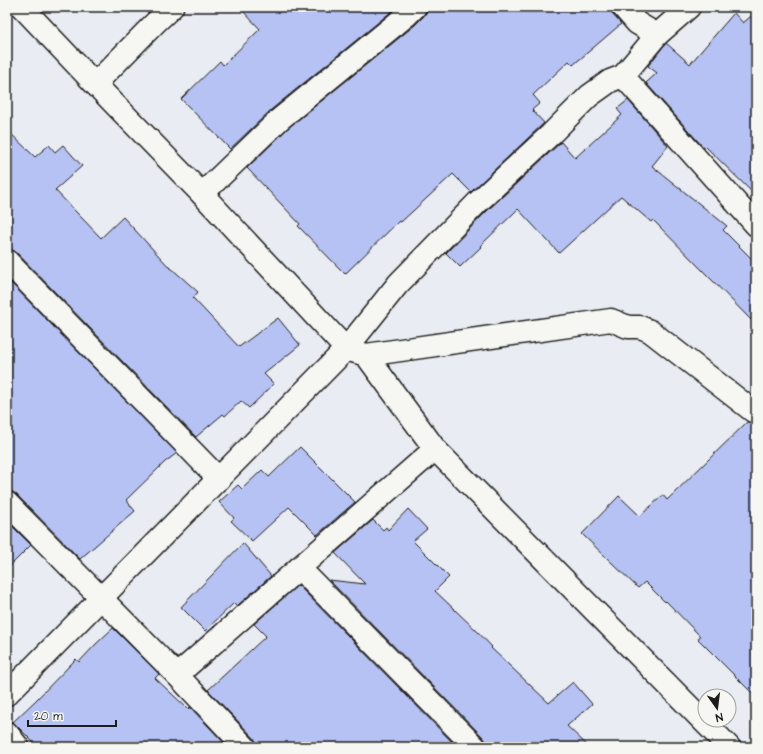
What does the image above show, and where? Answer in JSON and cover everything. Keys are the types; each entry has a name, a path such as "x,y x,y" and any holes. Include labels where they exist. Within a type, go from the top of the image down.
{"street":[{"path":"22,7 356,352 435,449 723,745"},
{"path":"95,84 172,7"},
{"path":"202,194 280,119 415,7"},
{"path":"623,7 637,23 656,35"},
{"path":"7,694 219,479 356,352 398,284 478,202 550,136 588,96 610,81 623,76 656,35 689,7"},
{"path":"623,76 752,212"},
{"path":"7,261 219,479"},
{"path":"356,352 612,320 628,326 640,327 650,331 753,411"},
{"path":"177,675 435,449"},
{"path":"7,503 246,747"},
{"path":"299,568 475,747"},
{"path":"7,734 18,747"}],"building":[{"path":"239,7 397,7 272,109 230,149 181,99 220,61 223,65 260,29"},
{"path":"427,7 611,7 613,15 621,24 573,65 569,61 533,95 540,103 532,110 544,123 471,192 453,174 401,222 399,221 345,274 298,226 300,224 247,168 288,128 415,25 424,16 427,11"},
{"path":"756,12 756,196 705,146 704,148 646,83 657,73 648,66 666,43 690,64 734,13 743,23"},
{"path":"628,100 668,146 652,166 727,226 723,230 756,263 756,325 653,220 651,222 621,196 559,253 518,209 460,267 446,253 487,211 561,142 575,158 622,115 617,109"},
{"path":"7,130 35,157 49,145 55,152 63,145 82,166 55,190 101,238 123,217 170,268 198,292 193,298 239,347 278,318 300,345 264,374 274,384 249,408 241,401 225,416 223,414 196,437 16,252 11,249 7,249"},
{"path":"7,279 177,453 165,462 126,500 135,511 80,559 16,494 11,491 7,491"},
{"path":"747,422 756,423 756,697 698,639 700,636 666,601 665,602 645,582 638,588 582,534 619,496 640,516 663,495 667,500"},
{"path":"300,447 355,502 317,535 289,507 252,541 231,521 234,518 219,502 238,485 242,489 262,470 269,477"},
{"path":"408,509 427,529 413,541 449,577 435,591 476,630 492,647 491,648 549,703 573,682 592,704 567,726 589,747 487,747 484,738 329,580 365,584 335,553 373,520 383,530 386,527 388,530"},
{"path":"7,521 31,545 7,569"},
{"path":"243,543 271,576 237,606 234,603 205,631 181,607"},
{"path":"298,585 457,747 257,747 254,738 208,690 266,636 254,624"},
{"path":"113,628 159,674 155,678 188,709 190,707 228,747 38,747 13,722 76,659 79,662"}]}
